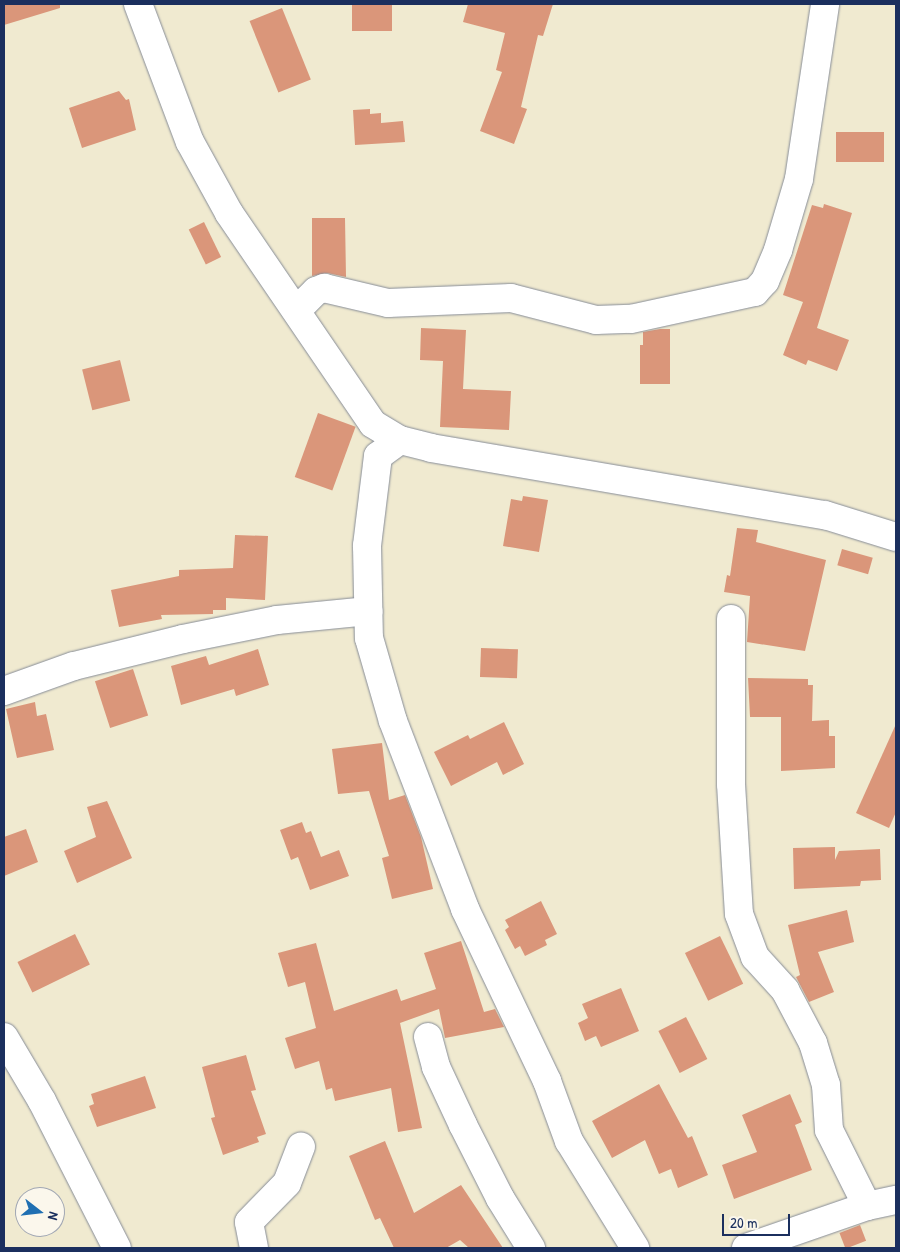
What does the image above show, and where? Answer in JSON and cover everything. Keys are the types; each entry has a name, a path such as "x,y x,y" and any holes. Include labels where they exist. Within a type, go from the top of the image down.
{"street":[{"path":"138,4 190,142 229,213 373,424 400,440 825,515 896,537"},
{"path":"296,310 316,291 324,288 388,303 511,298 596,320 630,319 755,292 765,281 778,250 799,179 825,4"},
{"path":"400,440 378,456 366,546 369,638 393,721 465,909 547,1081 569,1140 635,1248"},
{"path":"4,691 74,666 183,639 277,620 369,611"},
{"path":"731,619 731,784 739,914 755,958 785,990 813,1042 826,1085 829,1130 867,1206"},
{"path":"4,1037 42,1102 117,1248"},
{"path":"428,1037 436,1067 463,1125 500,1198 531,1248"},
{"path":"254,1248 249,1222 287,1183 301,1147"},
{"path":"746,1248 867,1206 896,1200"}],"building":[{"path":"4,4 60,4 60,8 4,25"},
{"path":"352,4 392,4 392,31 352,31"},
{"path":"468,4 553,4 543,36 538,35 521,107 527,109 514,144 480,131 502,72 496,70 505,33 463,22"},
{"path":"282,8 311,79 278,93 250,21"},
{"path":"119,91 126,100 129,99 136,130 82,148 69,108"},
{"path":"370,109 370,114 381,113 381,123 403,121 405,142 355,145 353,110"},
{"path":"836,132 884,132 884,162 836,162"},
{"path":"824,204 852,213 817,328 849,340 837,371 808,360 806,365 783,355 803,302 783,295 812,205 823,208"},
{"path":"312,218 345,218 346,277 327,273 312,276"},
{"path":"204,222 221,257 206,265 189,229"},
{"path":"421,328 466,330 463,389 511,391 509,430 440,427 443,361 420,360"},
{"path":"670,329 670,384 640,384 640,345 643,345 643,332"},
{"path":"120,360 130,401 92,410 82,369"},
{"path":"318,413 356,427 332,491 295,477"},
{"path":"523,496 548,500 539,552 503,546 511,499 522,501"},
{"path":"737,528 758,530 756,542 826,560 805,651 747,642 750,596 724,592 727,575 730,576"},
{"path":"235,535 268,536 265,600 226,598 226,610 213,610 213,614 161,615 162,619 119,627 111,590 179,576 179,570 233,568"},
{"path":"842,549 873,558 868,574 837,565"},
{"path":"481,648 518,649 517,678 480,677"},
{"path":"258,649 269,685 236,696 234,689 181,705 171,666 206,656 209,665"},
{"path":"133,669 148,716 110,728 95,681"},
{"path":"748,678 808,679 808,685 813,685 812,721 829,720 829,736 835,736 835,768 781,771 781,717 750,717"},
{"path":"35,702 37,716 46,714 54,750 17,758 6,709"},
{"path":"504,722 524,764 503,775 497,762 451,786 434,752 468,735 470,739"},
{"path":"896,724 896,812 889,828 856,813"},
{"path":"382,743 389,800 405,795 421,837 433,889 392,899 382,858 389,856 369,791 338,794 332,749"},
{"path":"107,801 132,858 77,883 64,851 96,837 87,807"},
{"path":"302,822 306,833 311,831 321,857 339,850 349,876 310,890 298,857 291,860 280,830"},
{"path":"26,829 38,862 4,876 4,837"},
{"path":"835,847 835,860 839,851 880,849 881,880 861,881 860,886 794,889 793,848"},
{"path":"541,901 557,934 545,940 547,945 525,956 520,946 515,949 505,930 509,927 505,920"},
{"path":"847,910 854,942 818,952 834,992 809,1002 796,977 800,975 788,925"},
{"path":"75,934 90,965 32,993 17,962"},
{"path":"720,936 743,984 708,1001 685,953"},
{"path":"461,941 484,1012 495,1009 504,1027 445,1038 439,1009 400,1023 422,1128 398,1132 391,1088 335,1101 332,1088 326,1090 319,1061 295,1069 285,1038 316,1028 305,982 288,987 278,953 316,943 334,1011 397,989 401,1001 436,989 424,953"},
{"path":"621,988 639,1031 601,1047 596,1036 585,1041 578,1023 588,1018 582,1004"},
{"path":"686,1017 707,1059 680,1073 658,1031"},
{"path":"246,1055 256,1090 251,1091 266,1134 257,1137 259,1142 223,1155 211,1118 215,1117 202,1067"},
{"path":"145,1076 156,1108 97,1127 89,1106 94,1104 91,1094"},
{"path":"659,1084 688,1138 692,1136 708,1175 678,1188 671,1169 659,1174 645,1140 612,1158 592,1121"},
{"path":"790,1094 802,1122 795,1125 812,1170 734,1199 722,1165 757,1152 742,1115"},
{"path":"385,1141 414,1213 461,1185 503,1248 469,1248 460,1240 446,1248 394,1248 380,1218 375,1220 349,1156"},
{"path":"860,1225 866,1241 845,1248 839,1233"}]}
